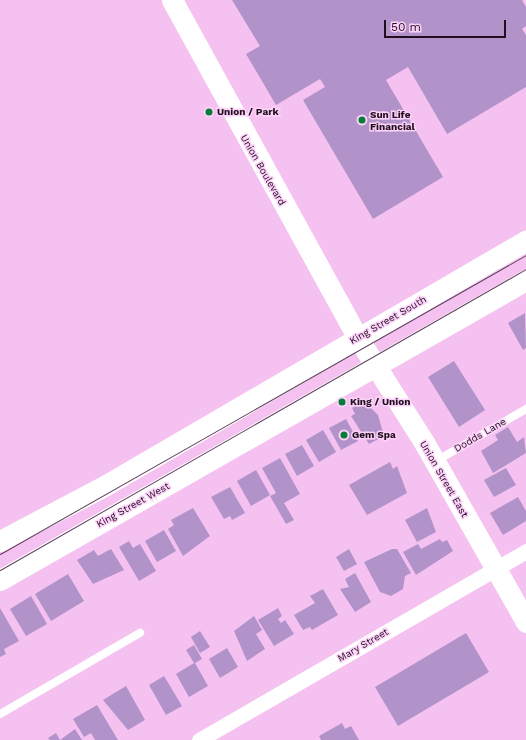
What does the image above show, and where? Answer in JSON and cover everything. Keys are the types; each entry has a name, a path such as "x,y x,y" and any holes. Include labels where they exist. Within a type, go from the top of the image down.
{"main road":[{"name":"Union Boulevard","path":"172,0 358,338"},
{"name":"King Street South","path":"0,541 106,485 526,241"},
{"path":"377,367 526,280"},
{"name":"Union Street East","path":"358,338 435,461 526,622"},
{"name":"King Street West","path":"0,580 377,367"}],"street":[{"name":"Mary Street","path":"199,740 526,551"}],"lane":[{"name":"Dodds Lane","path":"435,461 526,409"},
{"path":"0,714 140,633"}],"building":[{"name":"Sun Life Financial","path":"232,0 522,0 526,7 526,26 522,29 526,35 526,87 447,134 408,67 386,80 443,177 373,219 303,100 325,87 320,79 276,105 246,54 260,46"},
{"path":"525,313 526,348 523,350 508,323"},
{"path":"454,361 485,410 459,427 428,377"},
{"path":"364,401 378,415 384,436 369,444 351,416 355,414 352,408"},
{"name":"Gem Spa","path":"346,419 358,441 341,450 329,428"},
{"path":"508,427 517,442 524,437 526,453 493,473 481,451 498,440 495,435"},
{"path":"323,430 336,452 319,462 306,440"},
{"path":"302,445 314,466 297,476 285,454"},
{"path":"280,458 300,494 284,503 294,520 286,524 270,496 276,493 262,468"},
{"path":"390,462 393,469 397,466 407,493 367,515 349,485"},
{"path":"506,468 516,485 494,497 484,480"},
{"path":"256,470 270,495 251,506 237,481"},
{"path":"230,487 245,513 232,520 230,516 224,519 211,497"},
{"path":"518,497 526,511 526,521 503,535 490,513"},
{"path":"193,508 210,536 183,556 168,529 174,525 171,520"},
{"path":"427,508 436,532 417,542 405,520"},
{"path":"164,530 176,551 157,562 145,541"},
{"path":"440,539 442,542 447,540 453,551 416,575 403,552 418,544 421,549"},
{"path":"129,541 133,548 140,544 156,571 139,581 119,547"},
{"path":"111,549 124,570 93,584 77,560 94,550 98,556"},
{"path":"349,549 357,564 344,571 336,557"},
{"path":"392,549 397,549 411,573 405,576 403,589 391,596 380,592 364,562"},
{"path":"355,573 371,602 355,612 340,589 349,587 345,579"},
{"path":"68,574 84,601 51,621 35,594"},
{"path":"323,589 338,615 312,630 310,627 303,630 294,615 315,603 310,596"},
{"path":"31,596 47,624 26,636 10,609"},
{"path":"0,608 19,641 4,649 6,654 0,657"},
{"path":"278,608 282,616 278,619 281,623 285,620 294,634 274,646 258,620"},
{"path":"254,616 262,630 256,634 265,649 247,661 234,631"},
{"path":"200,631 210,647 200,653 191,637"},
{"path":"466,633 489,672 398,726 375,687"},
{"path":"194,645 202,659 195,663 208,686 189,697 176,674 194,663 186,650"},
{"path":"227,648 238,667 220,678 209,659"},
{"path":"164,676 182,706 166,715 149,685"},
{"path":"126,686 145,720 128,730 103,700"},
{"path":"97,705 118,740 95,740 91,733 84,737 73,719"},
{"path":"342,723 345,729 351,726 359,740 321,740 319,736"},
{"path":"75,729 82,740 60,740"},
{"path":"56,733 60,740 50,740 48,738"}],"tram line":[{"path":"0,554 526,255"},
{"path":"0,570 526,269"}],"place":[{"name":"Union / Park","path":"209,112"},
{"name":"Sun Life Financial","path":"362,120"},
{"name":"King / Union","path":"342,402"},
{"name":"Gem Spa","path":"344,435"}]}
